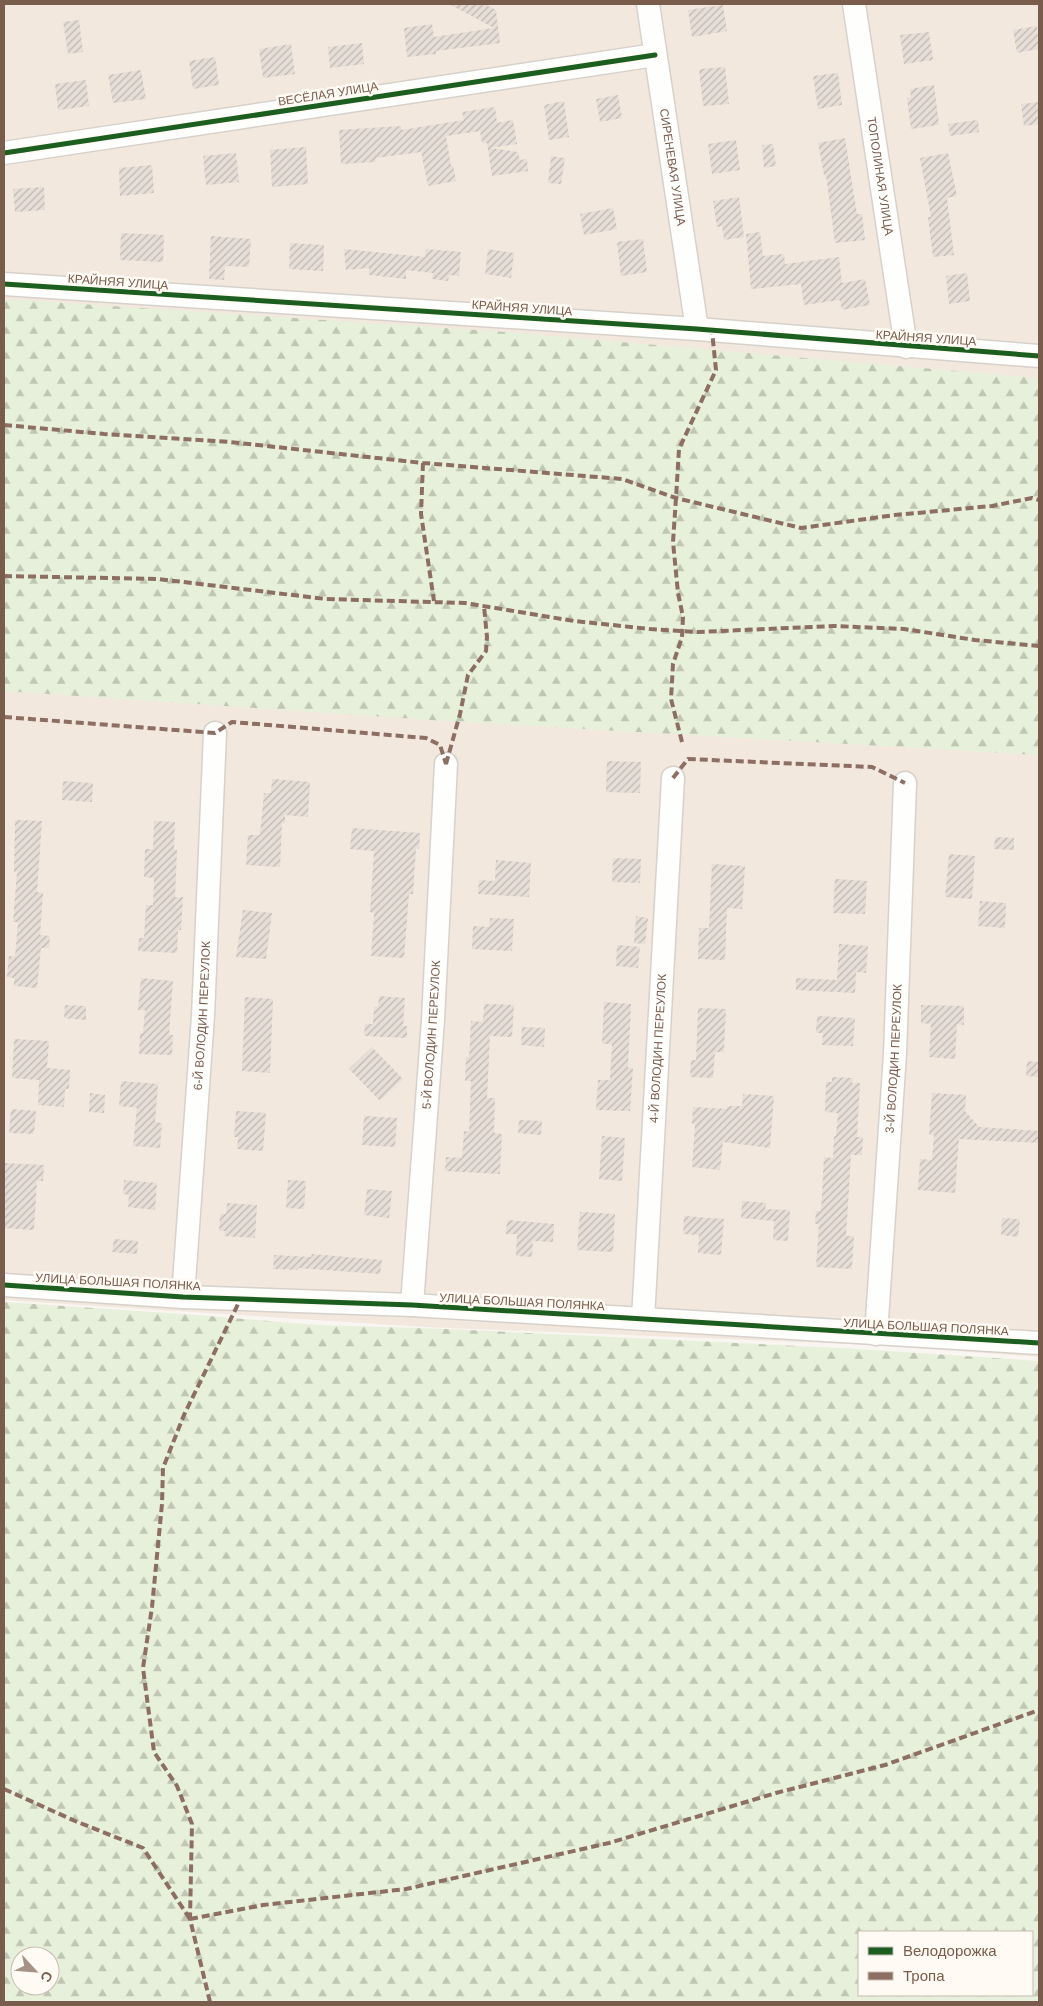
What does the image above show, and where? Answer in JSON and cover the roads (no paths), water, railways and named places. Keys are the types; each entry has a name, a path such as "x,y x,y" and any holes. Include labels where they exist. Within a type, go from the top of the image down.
{"street":[{"name":"СИРЕНЕВАЯ УЛИЦА","path":"648,4 697,330"},
{"name":"ТОПОЛИНАЯ УЛИЦА","path":"854,4 906,347"},
{"name":"ВЕСЁЛАЯ УЛИЦА","path":"4,153 655,55"},
{"name":"КРАЙНЯЯ УЛИЦА","path":"4,284 697,330 1039,356"},
{"name":"6-Й ВОЛОДИН ПЕРЕУЛОК","path":"183,1297 203,1016 215,733"},
{"name":"5-Й ВОЛОДИН ПЕРЕУЛОК","path":"412,1305 433,1020 446,764"},
{"name":"4-Й ВОЛОДИН ПЕРЕУЛОК","path":"643,1318 674,778"},
{"name":"3-Й ВОЛОДИН ПЕРЕУЛОК","path":"876,1334 895,1054 905,783"},
{"name":"УЛИЦА БОЛЬШАЯ ПОЛЯНКА","path":"4,1285 183,1297 412,1305 1039,1343"}]}
